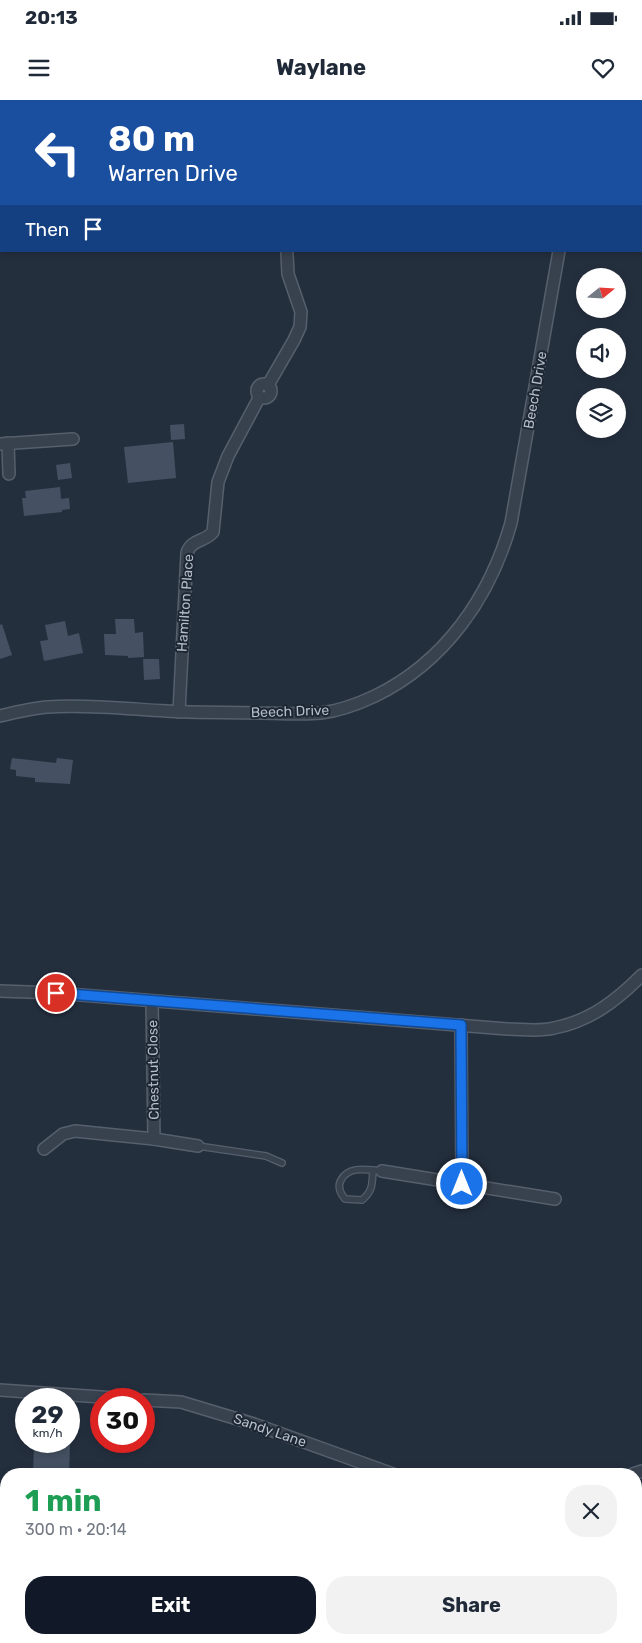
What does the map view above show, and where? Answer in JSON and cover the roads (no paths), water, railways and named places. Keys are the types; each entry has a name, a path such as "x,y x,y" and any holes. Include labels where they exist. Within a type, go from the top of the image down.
{"street":[{"name":"Hamilton Place","path":"179,712 187,553 192,544 213,532 218,482 228,456 260,398 266,399 270,395 271,390 268,384 300,327 301,312 288,274 288,252"},
{"name":"Beech Drive","path":"0,716 48,707 179,712 320,713 344,708 390,688 412,675 454,635 480,598 503,552 511,523 559,252"},
{"path":"9,474 4,443 73,439"},
{"path":"0,991 56,993 507,1029 553,1029 591,1016 625,992 642,975"},
{"name":"Chestnut Close","path":"152,1001 154,1138"},
{"path":"461,1025 462,1184"},
{"name":"Chestnut Close","path":"44,1149 63,1134 76,1131 154,1138 198,1146"},
{"path":"377,1171 555,1199"},
{"path":"0,1390 90,1396"},
{"name":"Sandy Lane","path":"155,1401 181,1402 254,1424 376,1468"}],"lane":[{"path":"198,1146 266,1156 282,1162"},
{"path":"363,1169 377,1171 369,1195 362,1200 345,1199 340,1193 338,1185 349,1171 363,1169"}]}
